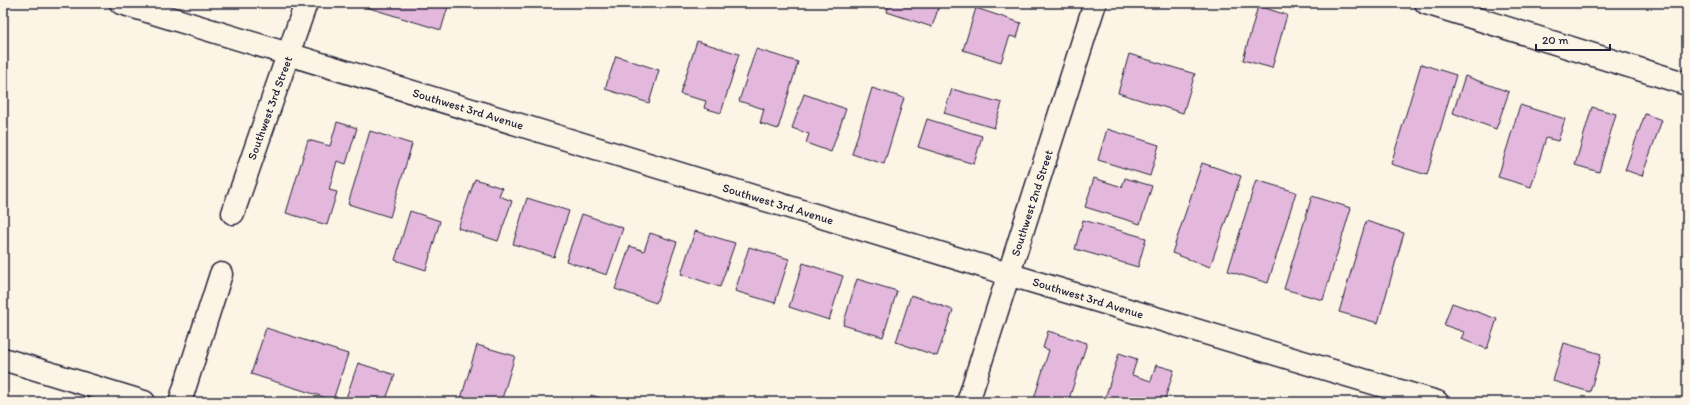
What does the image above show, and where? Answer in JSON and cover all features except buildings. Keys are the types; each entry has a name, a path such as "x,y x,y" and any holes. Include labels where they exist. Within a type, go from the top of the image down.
{"street":[{"name":"Southwest 3rd Avenue","path":"121,3 1009,274 1437,402"},
{"name":"Southwest 3rd Street","path":"233,213 306,3"},
{"name":"Southwest 2nd Street","path":"968,402 1095,3"},
{"path":"1426,3 1687,84"},
{"path":"180,402 221,274"},
{"path":"3,359 144,402"}]}
